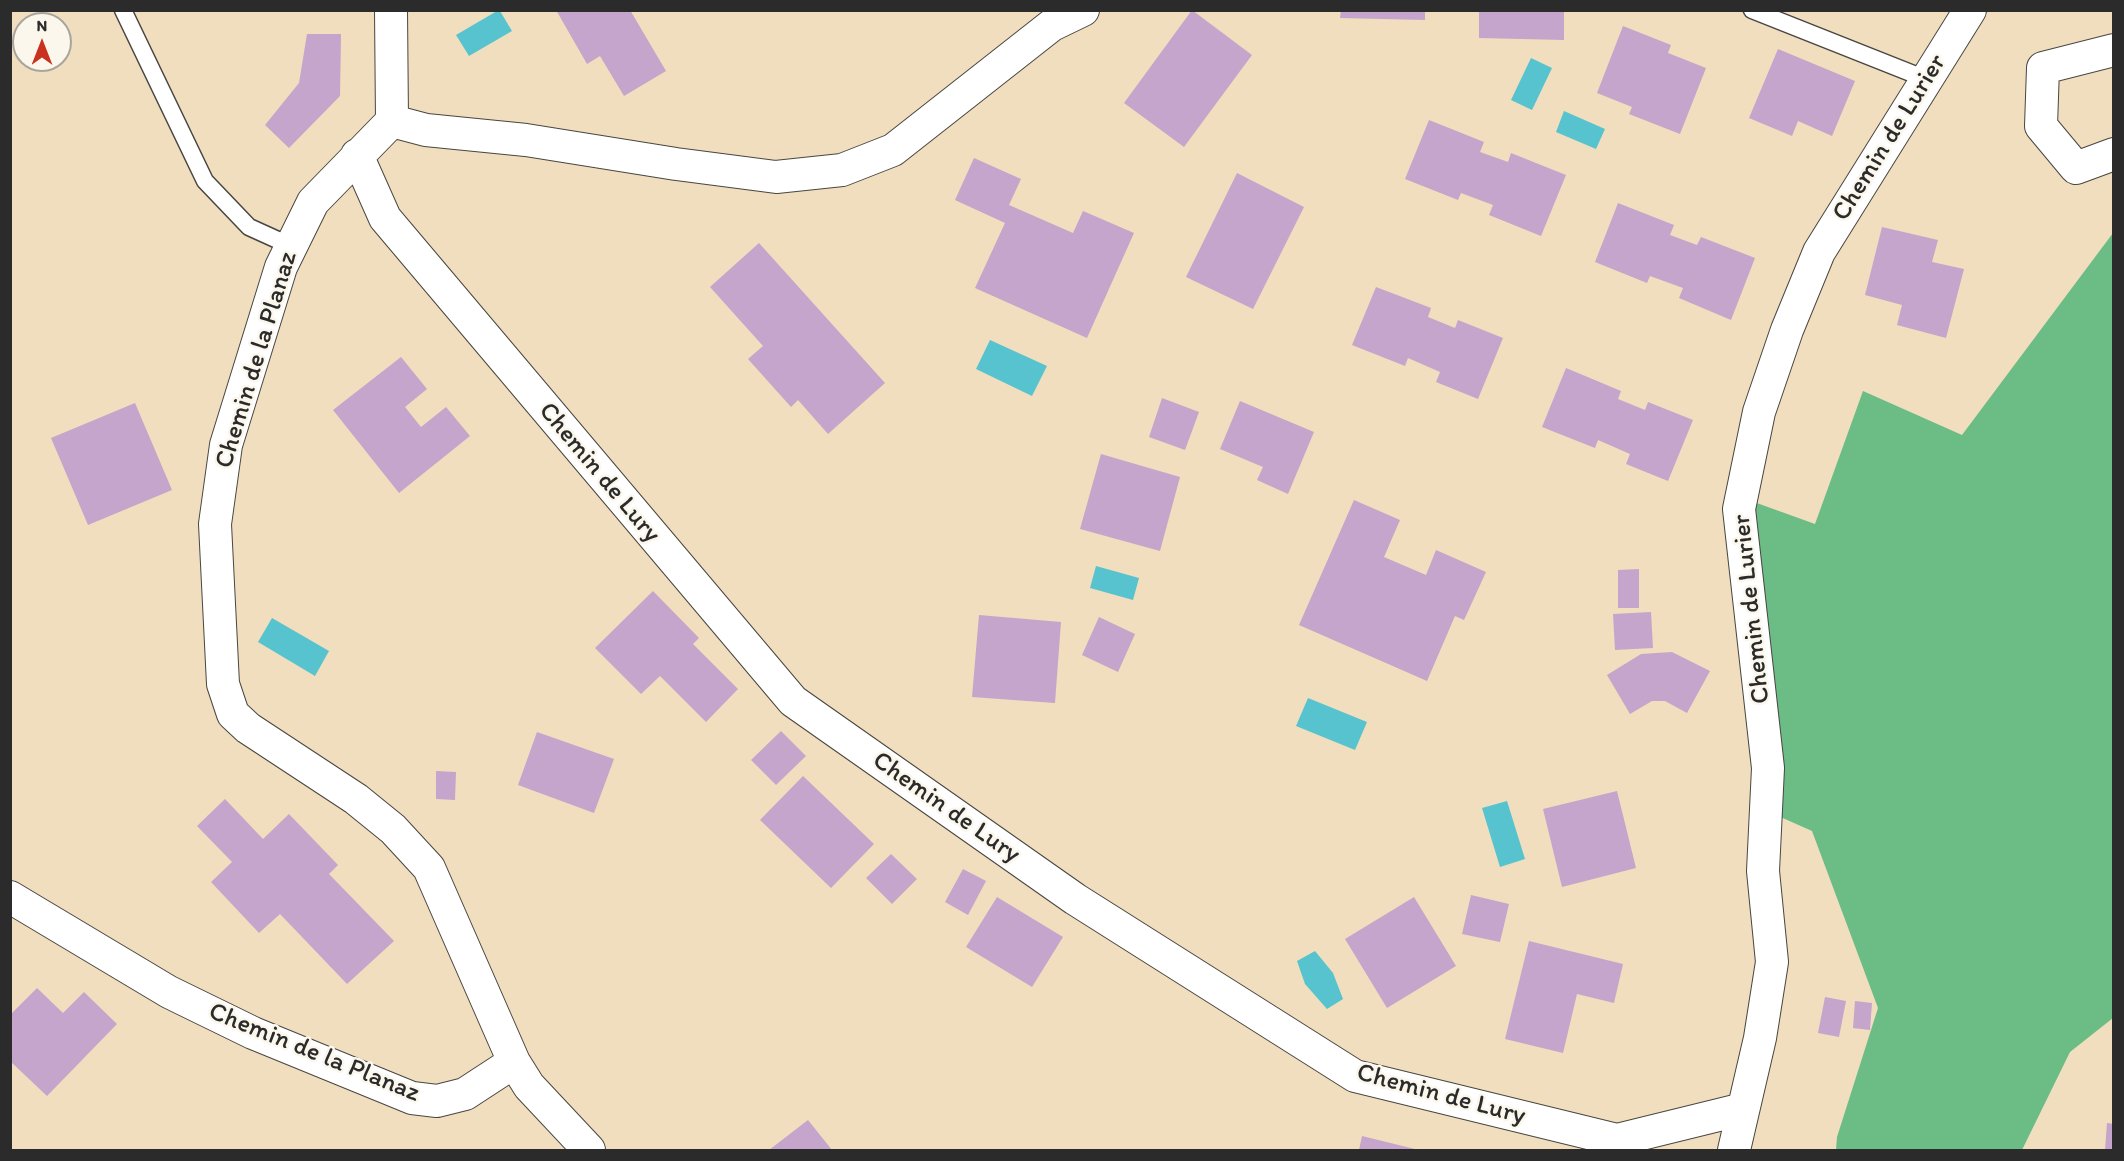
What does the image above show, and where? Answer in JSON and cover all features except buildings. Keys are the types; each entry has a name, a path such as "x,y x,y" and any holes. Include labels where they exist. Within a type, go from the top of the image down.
{"street":[{"path":"391,10 392,122 426,130 526,140 676,164 777,177 842,170 893,150 1052,25 1083,10"},
{"name":"Chemin de Lurier","path":"1734,1150 1760,1038 1772,962 1764,871 1768,768 1739,509 1759,412 1787,330 1819,252 1970,10"},
{"path":"2114,50 2043,68 2041,126 2076,168 2114,154"},
{"name":"Chemin de la Planaz","path":"10,897 169,992 253,1033 412,1098 437,1101 465,1094 514,1062 429,868 393,829 356,799 248,728 233,714 223,684 215,524 225,445 281,267 313,202 392,122"},
{"name":"Chemin de Lury","path":"357,155 385,218 793,701 1075,899 1355,1076 1617,1140 1743,1109"},
{"path":"514,1062 529,1086 589,1150"}],"lane":[{"path":"123,10 205,181 249,226 291,246"},
{"path":"1752,10 1926,79"}],"green space":[{"path":"2113,233 2113,1018 2070,1052 2022,1150 1836,1150 1837,1137 1878,1008 1812,831 1767,811 1754,502 1815,524 1863,391 1962,435"}],"water":[{"path":"500,11 512,31 469,56 456,35"},
{"path":"1531,58 1552,68 1532,110 1511,100"},
{"path":"1564,111 1605,129 1596,149 1556,132"},
{"path":"990,340 1047,366 1032,396 976,369"},
{"path":"1096,566 1139,578 1133,600 1090,588"},
{"path":"272,618 329,651 315,676 258,642"},
{"path":"1308,698 1367,722 1355,750 1296,726"},
{"path":"1507,801 1525,859 1500,867 1482,808"},
{"path":"1315,951 1333,973 1343,999 1327,1009 1305,984 1297,961"}]}
